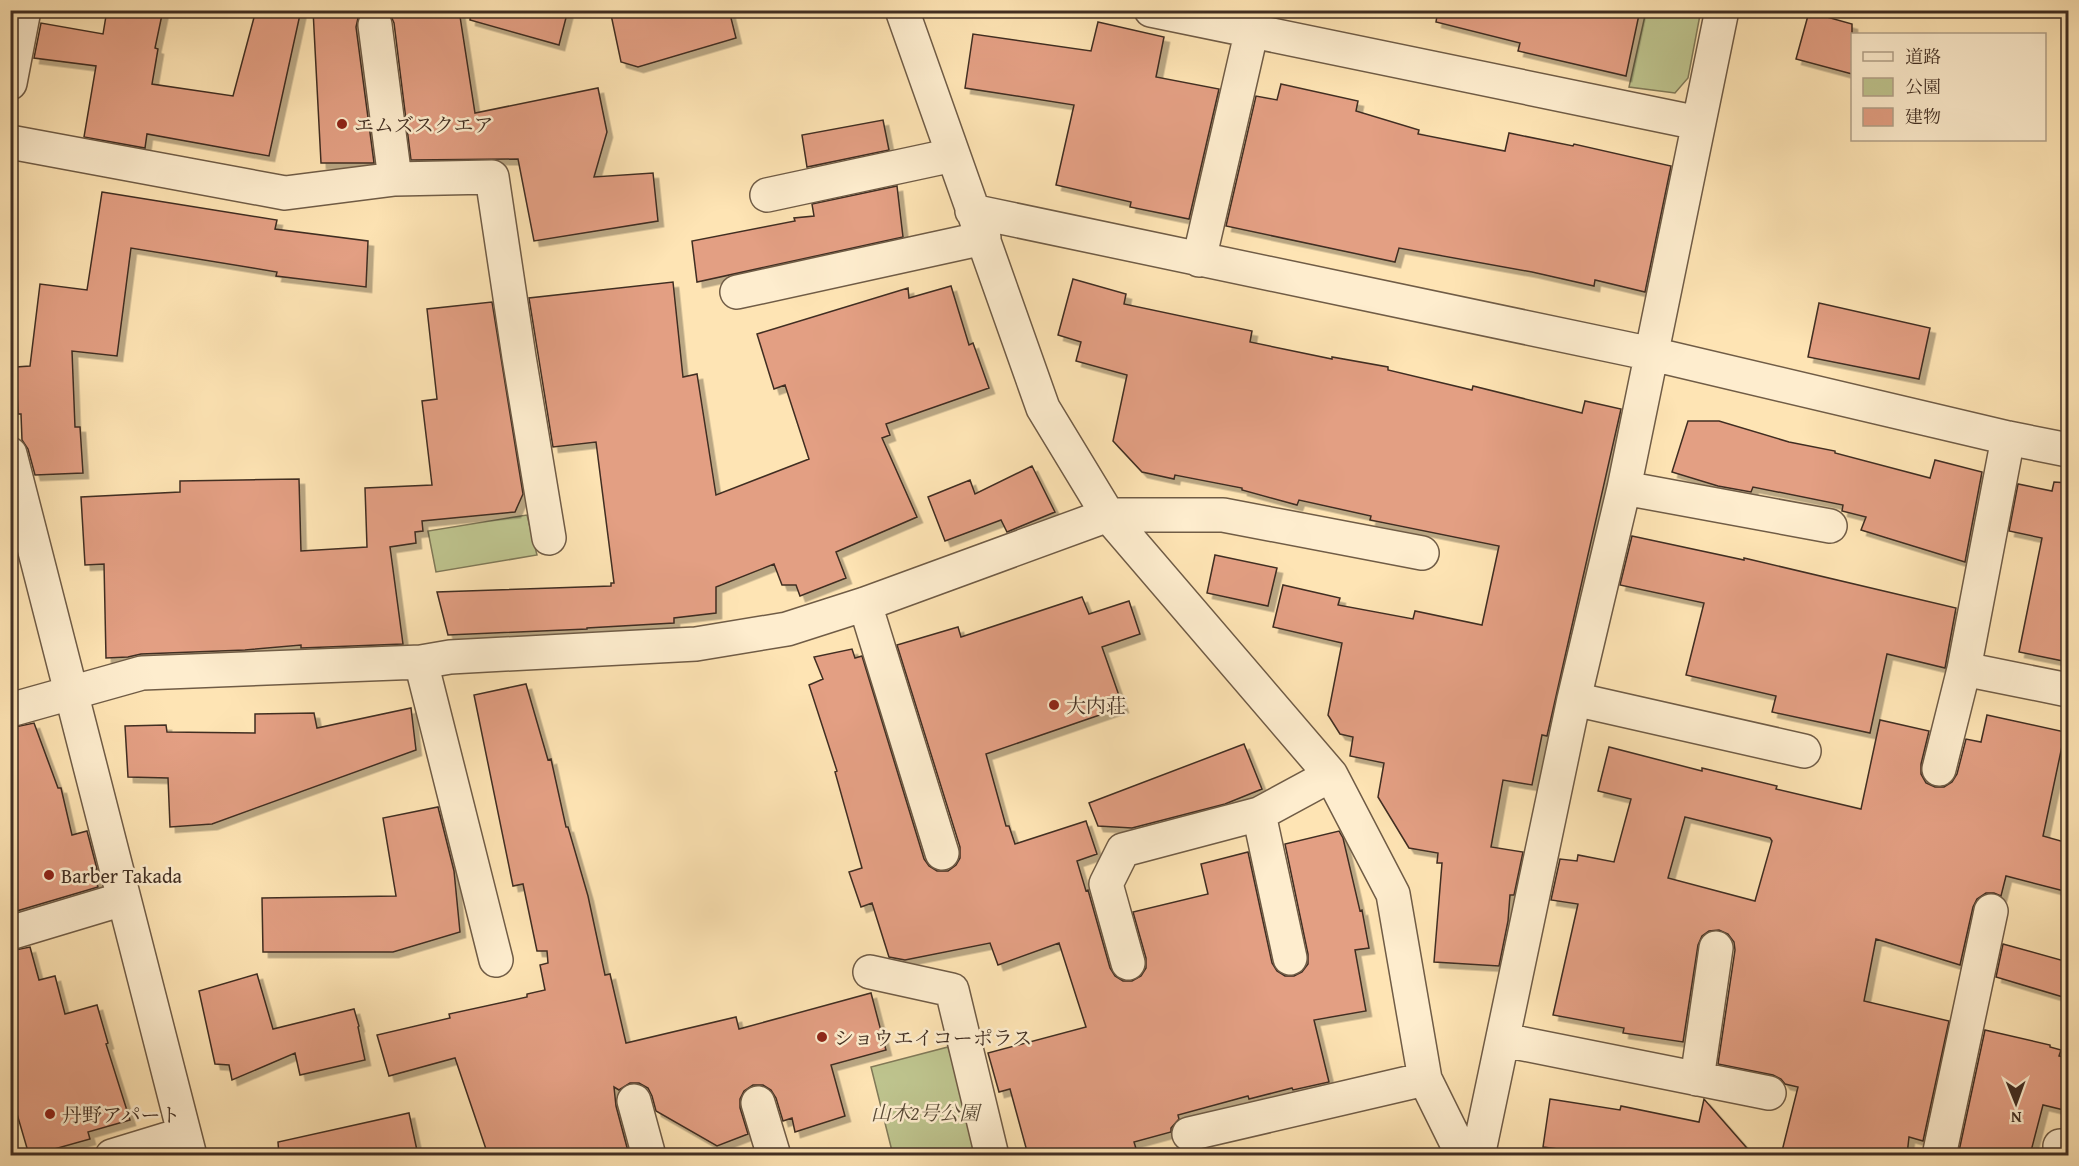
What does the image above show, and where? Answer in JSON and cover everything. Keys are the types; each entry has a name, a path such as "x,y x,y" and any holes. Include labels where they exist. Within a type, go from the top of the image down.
{"street":[{"path":"10,83 24,10"},
{"path":"902,10 1043,408 1108,515 1330,775 1393,894 1425,1079 1463,1155"},
{"path":"1151,10 1254,21 1698,123"},
{"path":"1478,1155 1574,699 1624,488 1722,10"},
{"path":"1199,260 1254,21"},
{"path":"375,25 395,179"},
{"path":"10,142 285,193 395,179 492,177 549,538"},
{"path":"767,195 952,155"},
{"path":"737,292 978,224 1199,260 1652,354 2068,450"},
{"path":"1939,769 1964,669 2008,438"},
{"path":"10,454 187,1145 112,1155"},
{"path":"1624,488 1830,526"},
{"path":"10,710 142,673 421,662 450,657 696,644 787,629 866,604 1108,515 1223,515 1422,553"},
{"path":"866,604 942,853"},
{"path":"421,662 496,960"},
{"path":"1964,669 2068,690"},
{"path":"1574,699 1804,751"},
{"path":"1128,963 1106,884 1123,850 1259,814 1330,775"},
{"path":"1259,814 1290,958"},
{"path":"10,933 123,900"},
{"path":"1939,1155 1991,911"},
{"path":"1697,1079 1716,948"},
{"path":"870,972 952,990 992,1155"},
{"path":"1503,1040 1769,1093"},
{"path":"1189,1134 1425,1079"},
{"path":"634,1101 649,1155"},
{"path":"758,1103 774,1155"}],"green space":[{"path":"1646,11 1680,11 1700,15 1688,78 1675,93 1629,87"},
{"path":"527,515 537,555 436,572 428,531"},
{"name":"山木2号公園","path":"948,1047 976,1140 971,1155 893,1155 871,1067"}],"building":[{"path":"107,10 163,10 155,48 158,49 152,84 233,96 256,10 301,10 269,156 147,134 145,148 84,137 96,66 34,58 41,23 103,34"},
{"path":"313,10 363,10 356,27 374,163 321,163"},
{"path":"386,10 459,10 475,113 598,88 607,132 594,177 653,173 658,221 534,241 518,159 411,160 394,23"},
{"path":"471,10 568,10 559,45 470,20"},
{"path":"610,10 729,10 736,38 638,67 621,62"},
{"path":"1438,10 1640,10 1626,76 1518,51 1520,43 1436,22"},
{"path":"1809,12 1852,24 1851,74 1796,59"},
{"path":"1098,22 1164,37 1156,77 1219,89 1189,219 1130,207 1131,202 1056,185 1074,105 965,88 973,34 1091,51"},
{"path":"1281,84 1358,101 1356,111 1419,130 1418,134 1505,151 1509,133 1573,146 1574,144 1671,166 1645,292 1595,280 1594,286 1532,272 1399,248 1395,262 1226,226 1256,96 1277,100"},
{"path":"883,120 889,150 807,167 802,135"},
{"path":"897,186 903,237 697,282 692,241 795,221 794,218 814,216 812,204"},
{"path":"102,192 277,220 275,229 368,241 366,287 276,276 277,272 131,248 117,356 72,351 75,427 80,427 83,473 35,475 28,449 22,440 21,414 18,414 16,367 30,366 40,284 87,290"},
{"path":"1073,279 1126,294 1124,304 1252,331 1250,342 1332,359 1332,357 1388,367 1388,370 1472,390 1473,386 1582,413 1585,401 1621,409 1547,736 1542,735 1532,785 1503,780 1491,847 1523,852 1514,895 1510,895 1508,921 1499,966 1434,962 1442,863 1437,863 1438,853 1409,848 1378,797 1384,763 1350,756 1353,737 1340,734 1328,715 1342,643 1273,627 1283,585 1340,598 1338,605 1413,619 1415,611 1482,625 1499,546 1370,520 1371,516 1299,500 1297,505 1242,490 1242,488 1175,475 1174,479 1142,472 1113,441 1127,375 1076,361 1081,342 1058,335"},
{"path":"673,282 683,377 697,374 716,495 809,459 785,385 774,389 757,334 908,288 909,298 951,286 969,345 973,343 989,388 886,424 890,435 882,438 917,517 836,552 846,578 800,596 796,585 782,585 774,564 716,587 716,613 674,618 674,623 448,635 437,592 611,586 611,583 614,583 596,442 553,447 529,298"},
{"path":"492,302 523,494 515,512 422,521 423,531 415,532 416,543 390,547 403,644 301,648 301,645 106,658 104,564 85,565 81,497 180,492 180,481 299,479 301,551 367,547 365,488 432,485 422,401 437,399 427,309"},
{"path":"1819,303 1930,328 1919,379 1808,357"},
{"path":"1688,421 1719,421 1789,442 1835,451 1835,453 1930,478 1935,460 1982,472 1965,562 1861,530 1866,517 1842,511 1843,505 1753,487 1751,492 1718,486 1672,472"},
{"path":"1032,466 1055,512 1007,532 1001,520 945,541 928,497 970,480 975,494"},
{"path":"2054,482 2068,483 2068,662 2019,652 2042,538 2009,531 2018,484 2052,491"},
{"path":"1632,536 1744,560 1744,558 1956,608 1945,668 1887,654 1870,733 1772,712 1776,696 1686,675 1704,603 1620,585"},
{"path":"1215,555 1277,568 1268,606 1207,593"},
{"path":"1082,597 1089,614 1129,601 1140,634 1102,647 1123,707 986,754 1006,826 1009,826 1015,844 1086,821 1097,854 1077,861 1086,891 1088,890 1110,968 1115,976 1123,981 1132,981 1141,976 1146,968 1146,958 1133,912 1208,894 1201,864 1248,852 1272,963 1277,971 1285,976 1294,976 1302,972 1308,964 1308,954 1285,844 1339,831 1343,838 1360,911 1362,910 1369,948 1355,950 1366,1011 1314,1020 1329,1082 1293,1090 1292,1088 1249,1099 1248,1096 1178,1115 1179,1119 1171,1128 1171,1132 1134,1142 1138,1155 1028,1155 1010,1089 999,1092 988,1053 1086,1027 1059,943 998,965 990,943 905,960 889,957 872,903 861,907 849,872 862,868 835,772 837,771 809,685 823,679 814,657 852,649 855,658 862,656 924,859 937,871 948,871 956,865 960,858 960,847 897,645 958,627 961,637"},
{"path":"526,684 548,760 551,759 566,827 568,827 588,896 605,975 610,974 626,1043 736,1017 739,1029 871,993 886,1050 831,1065 845,1116 795,1132 792,1118 783,1121 771,1090 763,1085 753,1085 744,1091 740,1099 740,1108 748,1134 717,1146 656,1111 648,1088 639,1083 630,1083 619,1090 614,1087 616,1106 629,1155 488,1155 455,1058 389,1076 377,1035 450,1018 449,1014 527,997 527,994 545,990 540,965 548,963 547,951 537,951 523,884 513,886 474,695"},
{"path":"411,708 416,750 212,824 170,827 168,778 128,777 125,726 166,725 167,732 255,733 255,714 314,713 317,728"},
{"path":"1987,715 2065,732 2043,836 2068,843 2068,892 2006,876 2001,896 1986,893 1977,899 1973,907 1960,965 1876,939 1864,1001 1949,1021 1923,1141 1909,1137 1907,1155 1781,1155 1798,1087 1785,1084 1773,1075 1718,1064 1735,950 1734,942 1728,934 1719,930 1709,931 1702,936 1698,945 1683,1042 1623,1033 1624,1028 1553,1015 1578,904 1551,900 1560,859 1577,861 1578,855 1614,862 1631,799 1598,791 1609,747 1702,771 1702,768 1777,786 1776,789 1861,809 1880,720 1929,731 1921,764 1921,774 1926,783 1935,787 1944,787 1952,782 1957,774 1966,739 1981,742","holes":["1685,817 1770,838 1772,841 1755,901 1668,878"]},
{"path":"34,723 58,788 61,788 72,835 87,831 97,869 93,870 98,887 10,913 10,728"},
{"path":"1244,744 1262,789 1225,804 1132,828 1098,826 1089,803"},
{"path":"438,807 454,871 460,932 393,952 263,952 262,898 396,896 383,818"},
{"path":"2003,944 2068,962 2068,977 2063,997 1996,977"},
{"path":"30,947 39,980 55,976 65,1014 97,1005 108,1043 106,1044 130,1120 88,1132 90,1139 33,1155 29,1155 10,1090 10,951"},
{"path":"257,974 273,1029 354,1009 365,1060 300,1075 295,1053 232,1080 229,1065 215,1064 199,991"},
{"path":"1985,1030 2050,1045 2050,1047 2061,1050 2059,1056 2068,1058 2068,1111 2043,1105 2030,1155 1977,1155 1959,1151"},
{"path":"1550,1099 1620,1110 1621,1106 1699,1122 1704,1099 1753,1155 1604,1155 1543,1147"},
{"path":"409,1113 418,1155 279,1155 278,1142"}],"place":[{"name":"エムズスクエア","path":"342,124"},
{"name":"大内荘","path":"1054,705"},
{"name":"Barber Takada","path":"49,875"},
{"name":"ショウエイコーポラス","path":"822,1037"},
{"name":"丹野アパート","path":"50,1114"}]}
